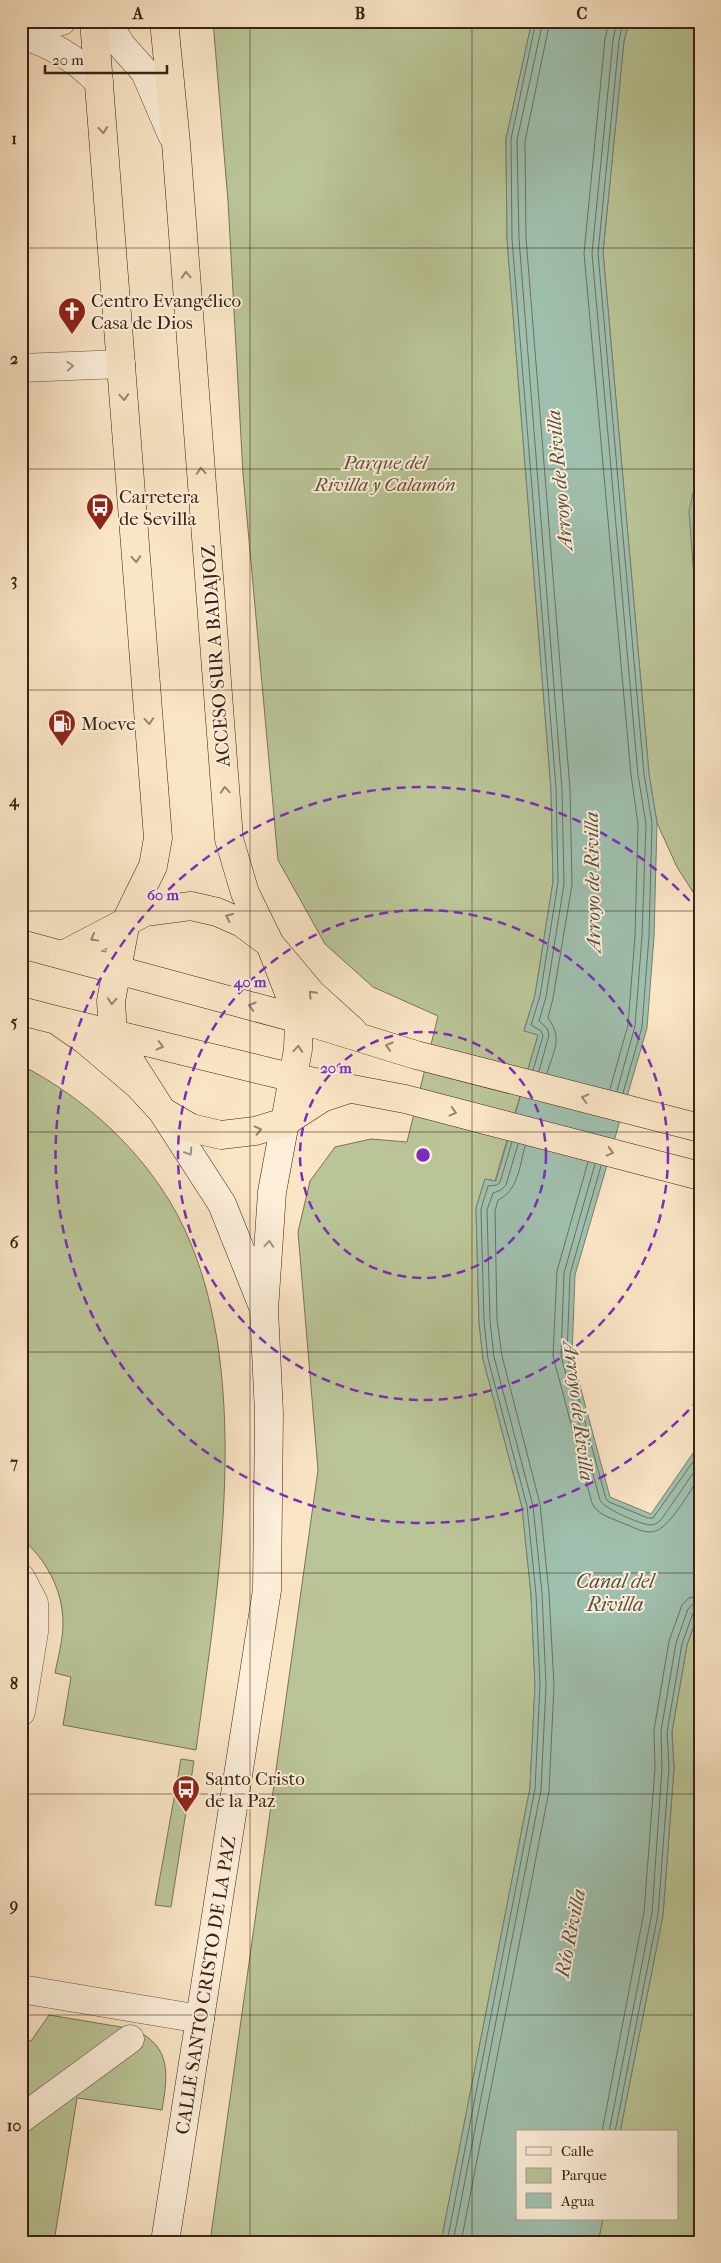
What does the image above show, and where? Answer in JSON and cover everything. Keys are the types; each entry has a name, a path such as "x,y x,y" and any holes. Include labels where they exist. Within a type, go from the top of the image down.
{"highway":[{"path":"94,21 158,838 153,866 126,921 111,1001 113,1034 162,1111"},
{"path":"164,21 176,143"},
{"name":"ACCESO SUR A BADAJOZ","path":"176,143 229,839 245,893 270,944"},
{"path":"63,955 145,912 192,906 217,912 242,923 270,944 312,994 335,1017 362,1038"},
{"path":"21,944 299,1019 416,1055 700,1128"},
{"path":"270,944 299,1019 298,1049 286,1122"},
{"path":"21,1011 294,1078 405,1099 700,1176"},
{"path":"56,1020 112,1062 162,1111 192,1128 221,1134 255,1131 286,1122 322,1098 351,1088"}],"street":[{"path":"21,33 62,21"},
{"path":"107,21 121,45 145,72 176,143"},
{"path":"21,33 45,43 68,56 99,82"},
{"path":"21,368 121,364"},
{"path":"162,1111 222,1204 264,1310"},
{"path":"264,1310 272,1192 286,1122"},
{"name":"CALLE SANTO CRISTO DE LA PAZ","path":"165,2242 266,1590 269,1413 264,1310"},
{"path":"21,1578 34,1603 34,1632 21,1712"},
{"path":"21,1989 200,2019"},
{"path":"21,2119 130,2039"}],"green space":[{"name":"Parque del Rivilla y Calamón","path":"213,21 532,21 506,139 507,239 551,789 553,882 535,995 524,1030 538,1035 495,1181 485,1179 476,1208 479,1322 483,1359 522,1507 531,1594 535,1685 530,1788 441,2242 210,2242 318,1470 298,1232 310,1181 335,1147 371,1139 407,1142 438,1016 373,987 325,944 278,860 243,474 228,201"},
{"path":"629,21 700,21 700,903 677,867 657,823 649,774 603,252 624,41"},
{"path":"21,1065 67,1093 110,1128 129,1147 147,1168 177,1214 202,1273 217,1338 224,1407 225,1478 221,1549 214,1619 196,1750 63,1725 71,1677 55,1673 63,1629 60,1599 45,1565 21,1538 21,1317 24,1305 21,1303"},
{"path":"700,1608 700,2242 598,2242 603,2220 678,2220 678,2130 620,2130 663,1915 674,1768 672,1732 687,1645"},
{"path":"181,1759 194,1761 171,1907 155,1905"},
{"path":"49,2015 133,2029 146,2036 155,2044 164,2062 166,2073 164,2097 162,2110 77,2098 54,2242 21,2242 21,2039 31,2041"}],"water":[{"name":"Canal del Rivilla","path":"532,21 629,21 624,41 603,252 649,774 657,823 654,937 647,1028 575,1275 572,1356 610,1497 651,1514 700,1443 700,1608 687,1645 672,1732 674,1768 663,1915 620,2130 516,2130 516,2220 603,2220 598,2242 441,2242 530,1788 535,1685 531,1594 522,1507 483,1359 479,1322 476,1208 485,1179 496,1181 538,1035 524,1031 535,995 553,882 551,789 507,239 506,139"},
{"path":"700,463 700,659 689,511"}],"place":[{"name":"Centro Evangélico Casa de Dios","path":"72,335"},
{"name":"Carretera de Sevilla","path":"100,531"},
{"name":"Moeve","path":"62,747"},
{"name":"Santo Cristo de la Paz","path":"186,1813"}],"water label":[{"name":"Arroyo de Rivilla","path":"559,480"},
{"name":"Arroyo de Rivilla","path":"592,882"},
{"name":"Arroyo de Rivilla","path":"579,1411"},
{"name":"Río Rivilla","path":"570,1933"}]}
